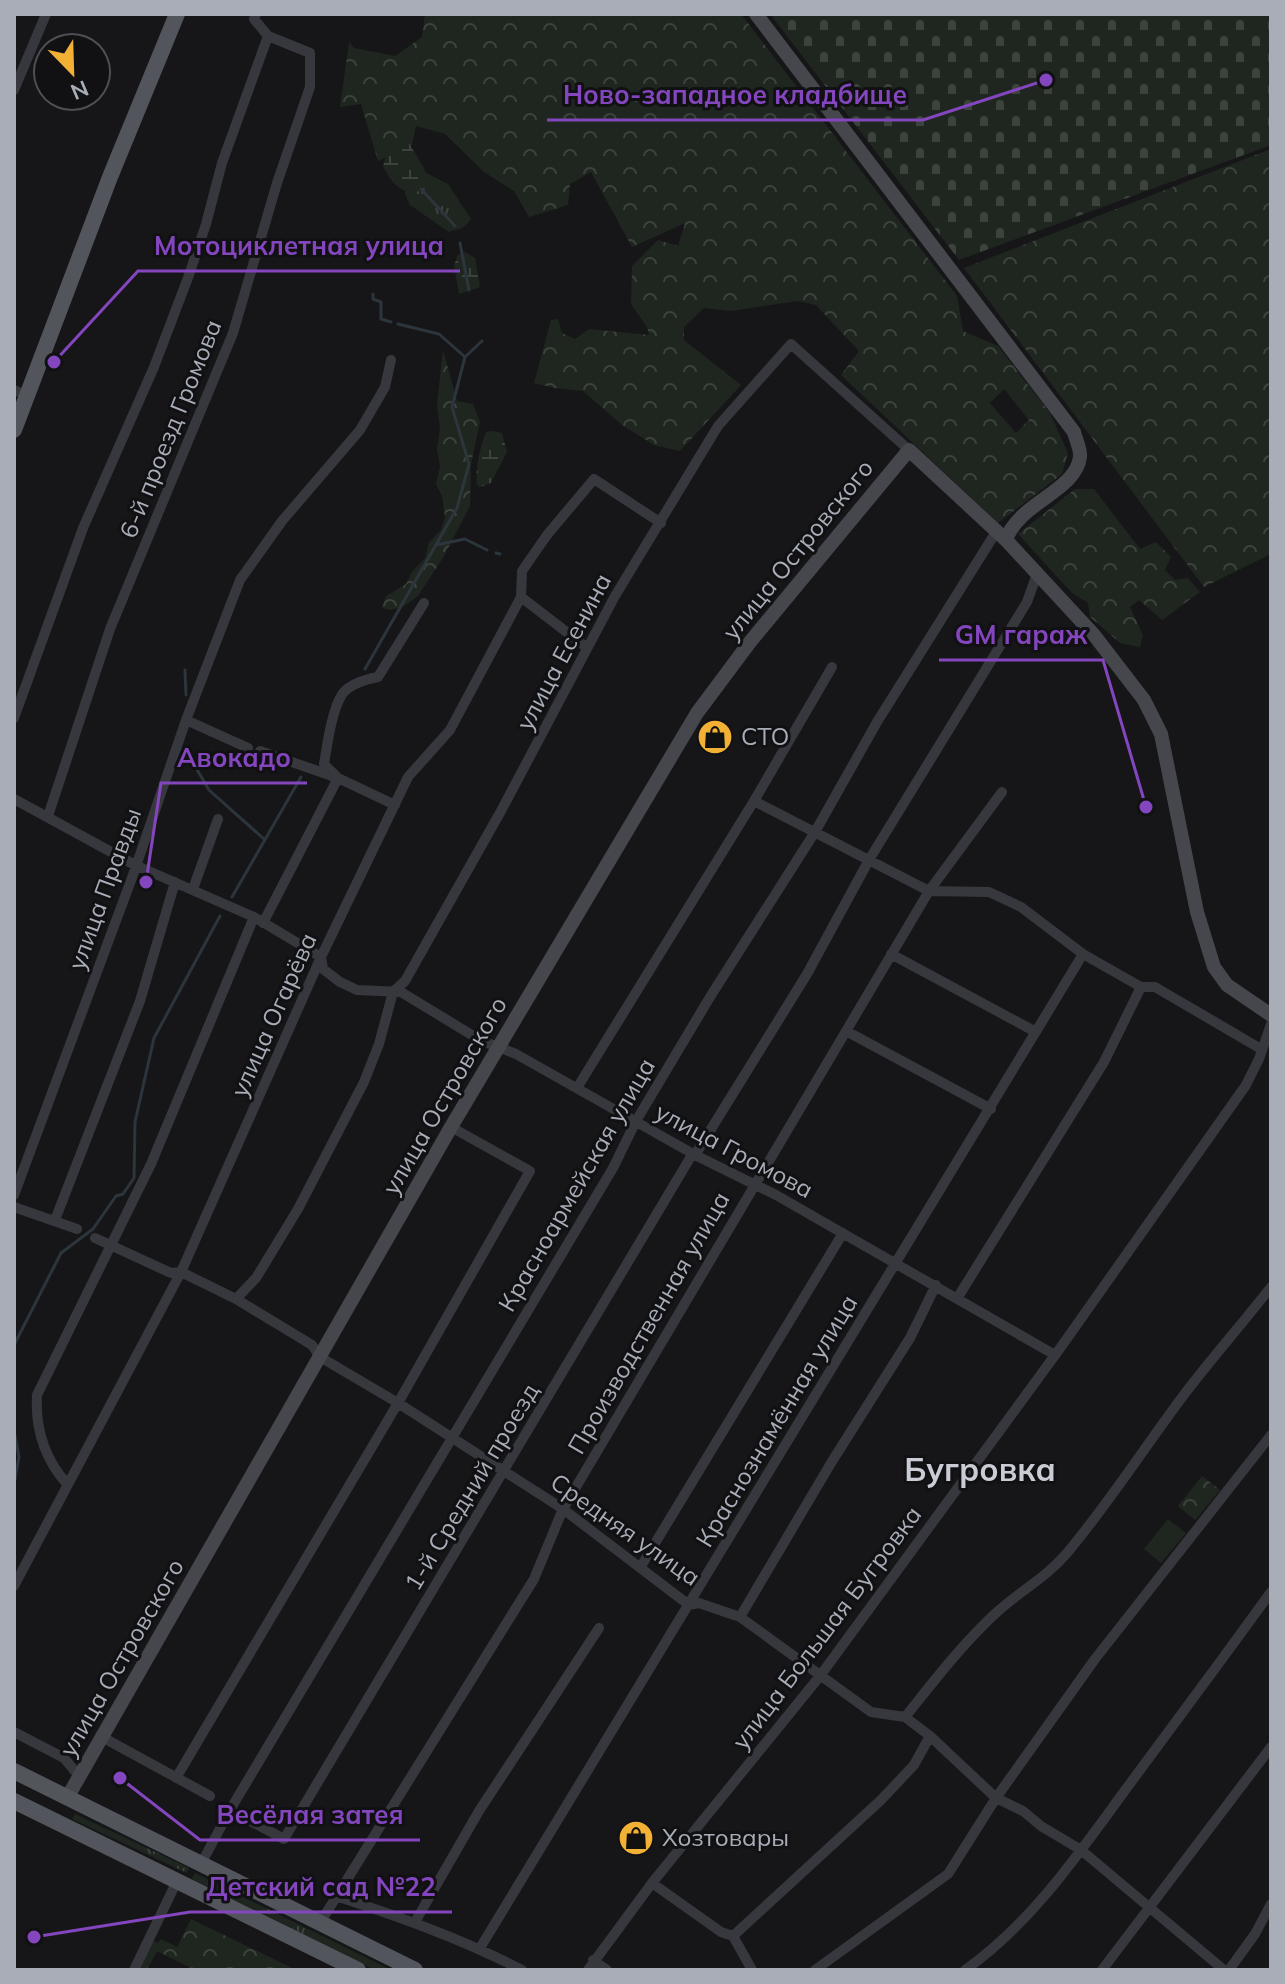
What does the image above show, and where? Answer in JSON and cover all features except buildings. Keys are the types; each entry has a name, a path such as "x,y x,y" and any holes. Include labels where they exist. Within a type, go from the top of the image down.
{"main road":[{"path":"14,430 20,393 177,14"},
{"path":"14,1771 415,1970"},
{"path":"55,1820 67,1798"},
{"path":"14,1801 358,1970"}],"street":[{"path":"14,90 46,14"},
{"path":"14,718 83,528 154,367 189,275 222,163 268,36 254,19 256,14"},
{"path":"756,14 1074,432 1081,456 1072,477 1017,519 1001,536"},
{"name":"6-й проезд Громова","path":"48,816 110,629 233,333 277,183 310,87 310,53 268,36"},
{"name":"улица Есенина","path":"393,992 405,981 501,811 586,647 718,426 791,344 909,450"},
{"name":"улица Правды","path":"14,1195 240,580 282,521 360,430 385,387 391,360"},
{"path":"909,450 1037,574 1094,635 1144,700 1160,731 1197,912 1214,967 1227,985 1271,1015"},
{"name":"улица Островского","path":"67,1798 451,1127 697,713 750,642 909,450"},
{"name":"улица Огарёва","path":"14,1586 181,1272 321,957 408,777 450,730 521,597 522,571 547,535 594,479 661,523"},
{"name":"Красноармейская улица","path":"201,1864 230,1810 613,1168 636,1121 710,997 815,832 877,722 1001,536"},
{"name":"1-й Средний проезд","path":"230,1810 284,1839 694,1154 807,974 869,860 1027,602 1037,574"},
{"path":"521,597 586,647"},
{"path":"338,778 324,764 343,693 365,679 378,677 424,603"},
{"path":"577,1088 754,801 832,667"},
{"path":"186,720 254,750 338,778 395,805"},
{"path":"67,1484 52,1468 38,1429 37,1395 151,1164 259,920 338,778"},
{"name":"Производственная улица","path":"320,1923 534,1579 563,1509 891,954 929,891 1002,792"},
{"name":"улица Громова","path":"14,799 135,865 259,920 321,957 323,969 348,987 367,992 401,992 480,1040 499,1046 896,1262 1055,1355"},
{"path":"754,801 929,891 989,892 1021,907 1083,954 1141,987 1155,987 1261,1049"},
{"path":"193,889 218,819"},
{"path":"55,1220 140,1001 175,882"},
{"path":"891,954 1036,1032"},
{"name":"Краснознамённая улица","path":"480,1948 1083,954"},
{"path":"958,1297 1104,1062 1141,987"},
{"path":"236,1299 256,1278 298,1209 364,1082 379,1044 393,992"},
{"name":"улица Большая Бугровка","path":"591,1965 652,1883 820,1676 1055,1355 1246,1085 1271,1024"},
{"path":"846,1031 991,1109"},
{"path":"176,1778 398,1403 530,1171 451,1127"},
{"path":"14,1207 77,1229"},
{"path":"640,1568 843,1233"},
{"name":"Средняя улица","path":"95,1238 171,1273 181,1272 236,1299 312,1345 320,1357 563,1509 689,1605 699,1603 740,1617 871,1712 905,1717 930,1736 996,1798 1023,1811 1041,1826 1081,1850 1227,1970"},
{"path":"740,1617 831,1463 910,1338 936,1285"},
{"path":"905,1717 967,1642 997,1612 1038,1582 1065,1555 1114,1494 1182,1398 1271,1287"},
{"path":"815,1970 948,1874 996,1798 1095,1659 1271,1435"},
{"path":"965,1970 983,1957 1040,1900 1081,1850 1271,1592"},
{"path":"415,1922 479,1811 599,1628"},
{"path":"14,1732 64,1758 79,1776"},
{"path":"733,1936 881,1800 914,1765 930,1736"},
{"path":"102,1737 210,1796"},
{"path":"1102,1970 1271,1747"},
{"path":"134,1970 177,1881"},
{"path":"652,1883 721,1932 733,1936 752,1970"},
{"path":"336,1896 415,1922 480,1948 522,1970"},
{"path":"1227,1970 1255,1934 1271,1904"},
{"path":"591,1965 607,1970"}],"green space":[{"path":"425,14 741,14 957,296 963,331 998,346 1050,413 1068,453 1062,474 998,523 841,375 859,351 816,305 798,301 731,311 704,308 684,327 684,340 741,385 680,451 654,445 622,425 583,391 534,383 551,320 558,319 562,333 575,339 589,329 649,335 631,304 632,266 658,240 678,246 685,223 632,247 591,172 570,184 568,205 529,217 514,191 484,172 445,134 416,126 412,145 378,161 361,104 340,107 349,42 354,48 395,56 422,37","holes":["1004,389 1029,420 1016,433 990,403"]},
{"path":"770,14 1271,14 1271,145 959,260"},
{"path":"409,143 424,168 429,184 414,194 395,184 383,166 387,153"},
{"path":"1271,149 1271,554 1204,587 964,268"},
{"path":"420,170 448,184 471,219 464,227 449,232 410,205 405,194 407,180"},
{"path":"465,252 475,258 480,287 459,294 454,265 458,255"},
{"path":"443,350 457,401 473,404 480,422 471,464 470,506 444,556 418,596 403,607 390,610 382,608 386,596 406,584 425,558 429,542 441,530 445,517 442,496 436,484 440,467 437,405"},
{"path":"486,432 502,433 507,452 491,483 480,487 477,485 478,458"},
{"path":"1075,489 1094,489 1140,549 1156,542 1171,557 1165,570 1175,580 1188,578 1200,592 1162,620 1139,600 1130,607 1143,635 1140,647 1120,643 1090,617 1088,603 1072,593 1018,534"},
{"path":"1202,1476 1220,1490 1195,1520 1178,1506"},
{"path":"1168,1519 1186,1533 1161,1563 1144,1549"},
{"path":"75,1814 189,1868 187,1873 72,1819"},
{"path":"195,1873 391,1970 375,1970 192,1879"},
{"path":"191,1919 296,1970 195,1970 157,1951 147,1970 138,1970 152,1940 158,1943 161,1939 177,1947"}],"waterway":[{"path":"421,189 455,226"},
{"path":"460,243 469,290"},
{"path":"373,294 373,299 381,302 381,319 391,322"},
{"path":"365,669 457,508 469,464 452,407 465,357 439,334 398,324"},
{"path":"465,357 482,341"},
{"path":"436,545 465,539 487,550"},
{"path":"496,553 500,554"},
{"path":"185,670 186,695"},
{"path":"180,749 189,756 209,790 264,839"},
{"path":"232,897 301,777"},
{"path":"14,1345 61,1253 93,1229 116,1196 123,1194 134,1178 135,1122 154,1038 220,916"},
{"path":"14,1430 19,1457 14,1485"}],"place":[{"name":"Ново-западное кладбище","path":"1046,80"},
{"name":"Мотоциклетная улица","path":"54,362"},
{"name":"СТО","path":"715,737"},
{"name":"GM гараж","path":"1146,807"},
{"name":"Авокадо","path":"146,882"},
{"name":"Весёлая затея","path":"120,1778"},
{"name":"Хозтовары","path":"636,1838"},
{"name":"Детский сад №22","path":"34,1937"}],"district":[{"name":"Бугровка","path":"980,1470"}]}
